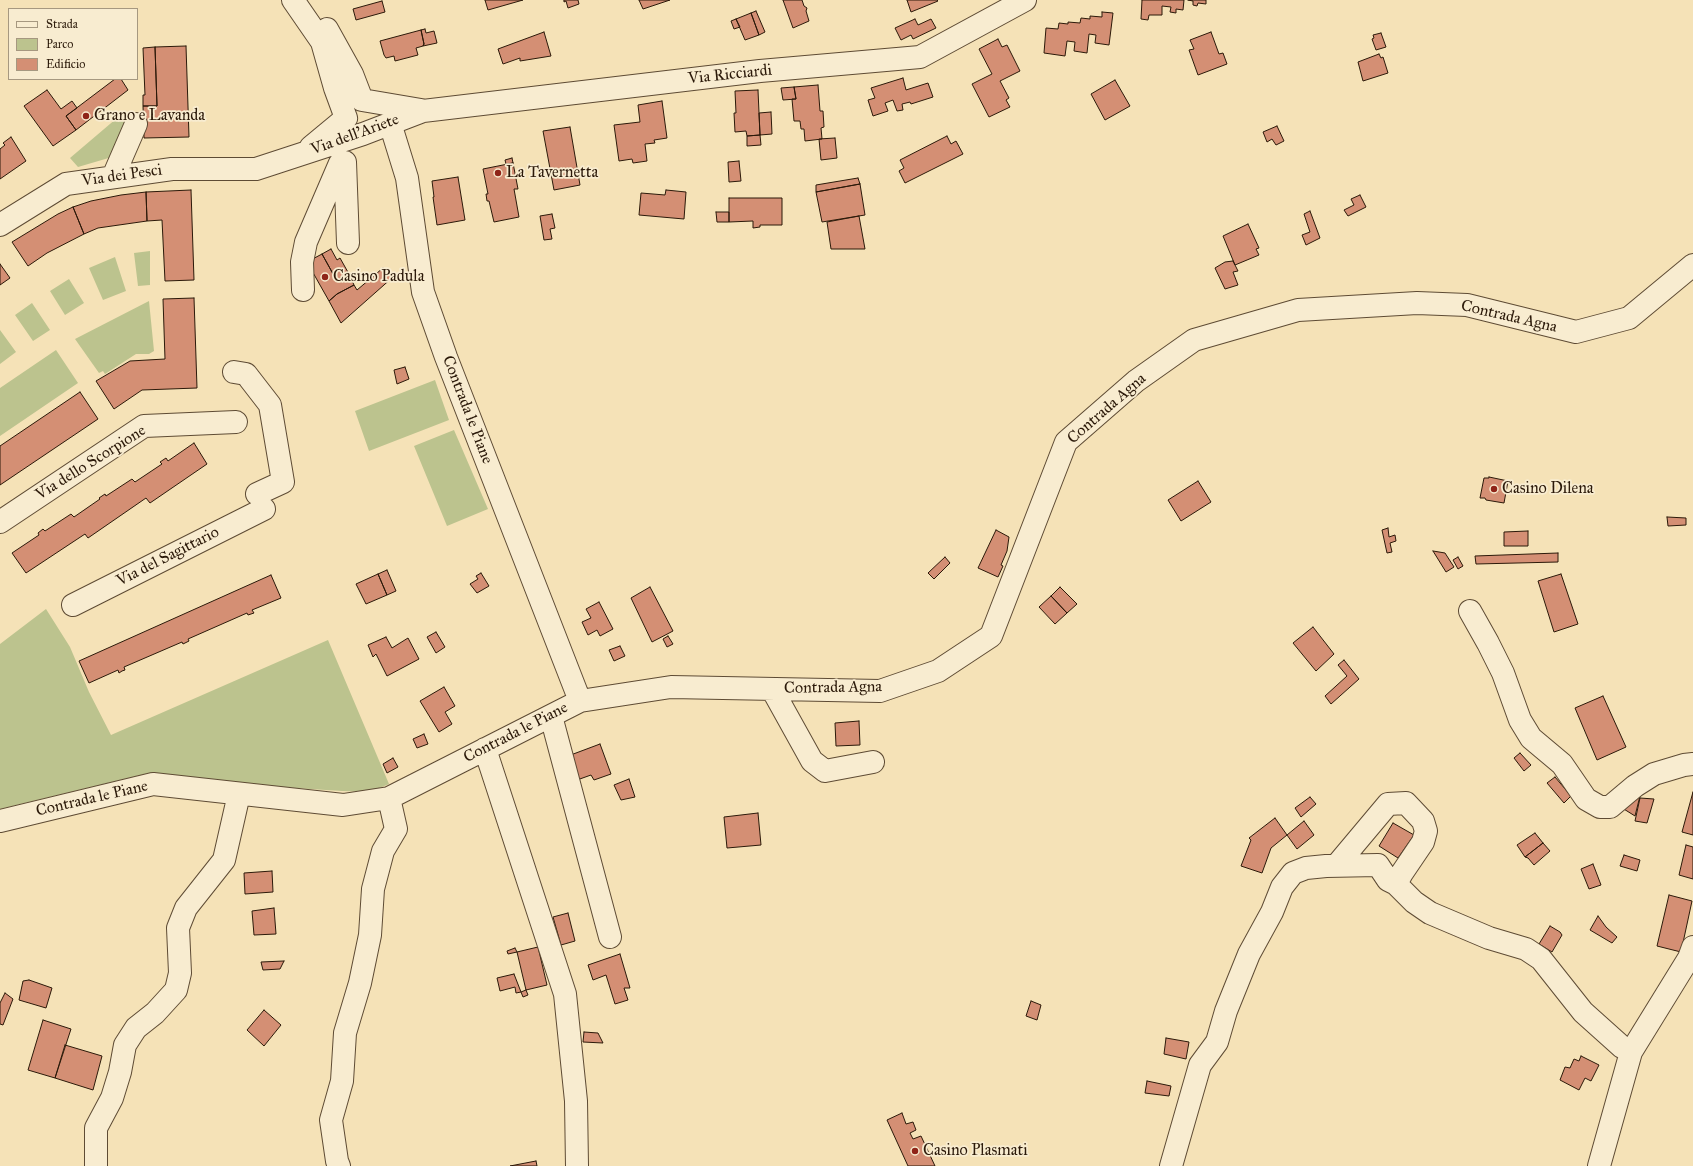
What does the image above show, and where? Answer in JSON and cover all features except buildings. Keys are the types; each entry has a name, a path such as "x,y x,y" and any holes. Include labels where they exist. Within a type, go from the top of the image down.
{"street":[{"name":"Via dell'Ariete","path":"293,0 322,42 335,88 346,118 300,155"},
{"name":"Via dell'Ariete","path":"310,0 352,74 362,100 423,111"},
{"name":"Via Ricciardi","path":"423,111 760,71 920,57 1025,0"},
{"path":"362,100 374,105 379,114 375,128 363,134 351,129 346,118 350,106 362,100"},
{"name":"Via dell'Ariete","path":"300,155 363,134 423,111"},
{"name":"Contrada le Piane","path":"0,821 153,784 342,805 389,798 580,701 446,357 423,292 407,178 390,123"},
{"path":"113,177 136,124"},
{"name":"Via dei Pesci","path":"0,225 66,184 172,169 256,169 300,155"},
{"path":"303,290 302,262 306,242 342,162 348,243"},
{"name":"Contrada Agna","path":"580,701 671,687 880,691 938,671 991,636 1066,442 1136,381 1194,340 1298,310 1417,303 1467,305 1576,332 1629,318 1693,265"},
{"name":"Via del Sagittario","path":"73,605 260,502 284,482 270,405 246,374 234,372"},
{"name":"Via dello Scorpione","path":"0,522 144,426 236,422"},
{"path":"1470,611 1488,642 1503,673 1520,720 1531,738 1562,764 1586,799 1600,807 1610,807 1635,786 1654,774 1684,765 1693,764"},
{"path":"772,689 812,761 825,771 873,762"},
{"path":"551,716 610,937"},
{"path":"485,749 565,994 576,1101 577,1166"},
{"path":"96,1166 96,1128 112,1098 120,1072 125,1046 136,1028 155,1013 176,990 180,973 178,928 186,908 224,860 239,794"},
{"path":"339,1166 330,1120 342,1081 344,1033 360,983 370,935 373,888 383,851 396,829 389,798"},
{"path":"1336,866 1388,804 1406,802 1423,821 1426,831 1423,842 1396,884"},
{"path":"1171,1166 1200,1066 1217,1042 1226,1011 1249,954 1272,912 1282,887 1292,873 1306,868 1378,865 1388,880 1396,884 1414,902 1430,913 1489,938 1526,949 1542,959 1583,1012 1617,1043 1631,1052"},
{"path":"1599,1166 1631,1052 1689,958 1693,947"}],"green space":[{"path":"132,112 131,122 112,157 78,167 70,158 117,118"},
{"path":"150,251 150,285 138,286 134,253"},
{"path":"115,257 126,291 103,300 89,268"},
{"path":"69,279 84,303 65,315 50,291"},
{"path":"149,301 154,351 149,354 136,354 105,374 103,371 99,373 75,339"},
{"path":"32,303 50,330 33,341 15,315"},
{"path":"0,330 16,352 0,364"},
{"path":"56,350 78,383 0,436 0,388"},
{"path":"435,380 449,420 369,451 355,411"},
{"path":"454,430 488,509 447,526 414,446"},
{"path":"46,609 70,647 89,692 111,735 328,640 389,784 370,792 342,791 262,786 149,773 0,809 0,644"}],"place":[{"name":"Grano e Lavanda","path":"86,116"},
{"name":"La Tavernetta","path":"498,173"},
{"name":"Casino Padula","path":"325,277"},
{"name":"Casino Dilena","path":"1494,489"},
{"name":"Casino Plasmati","path":"915,1151"}]}
